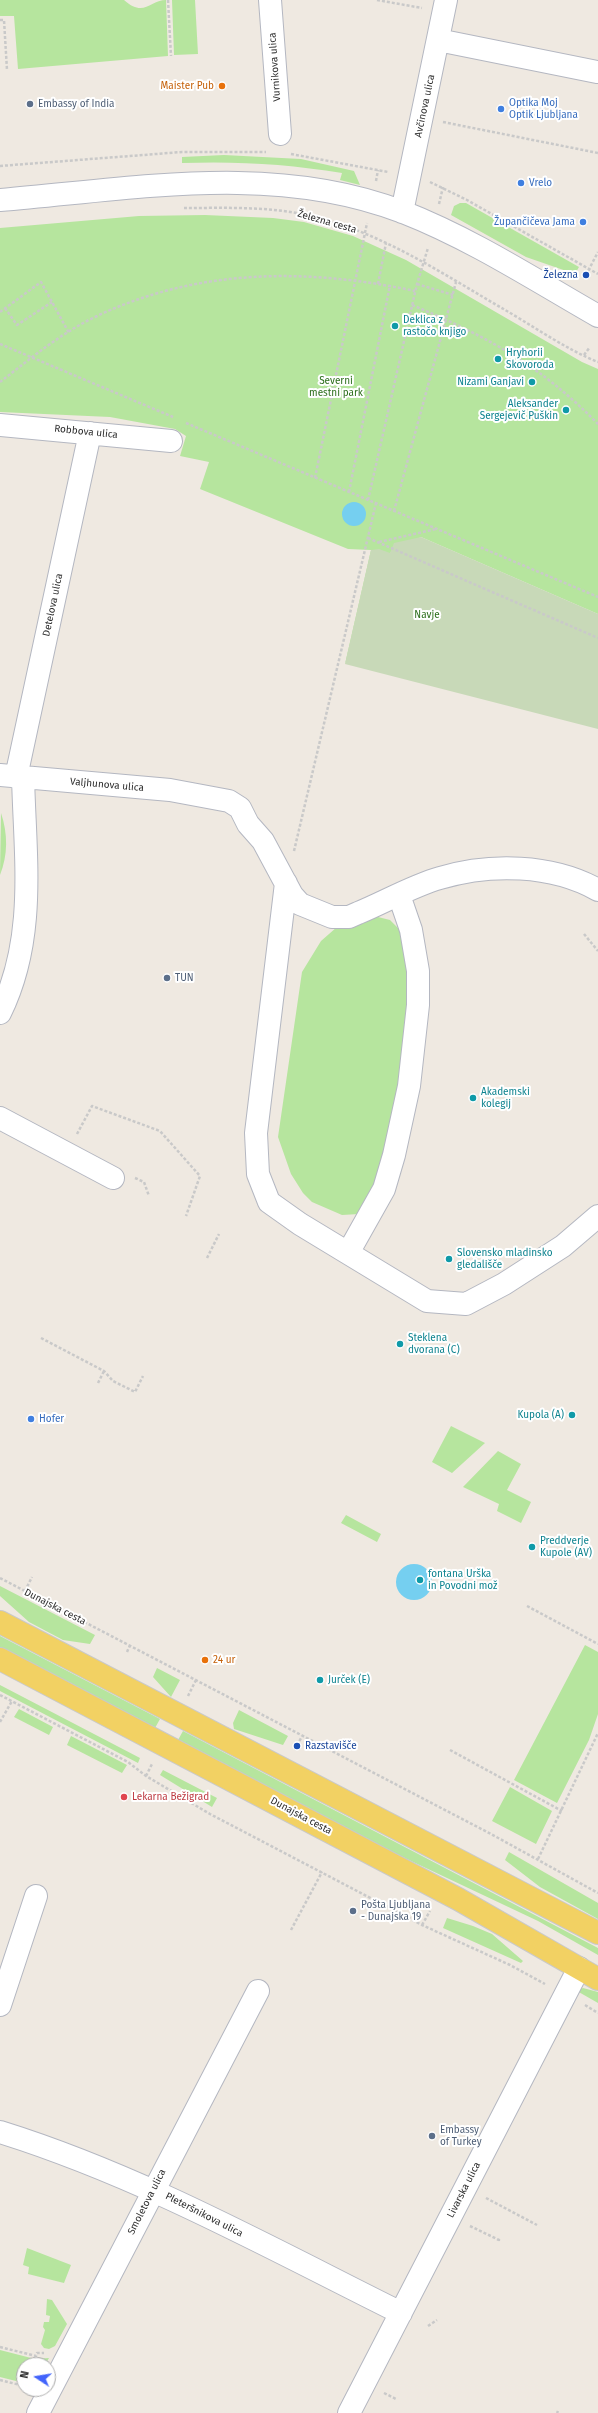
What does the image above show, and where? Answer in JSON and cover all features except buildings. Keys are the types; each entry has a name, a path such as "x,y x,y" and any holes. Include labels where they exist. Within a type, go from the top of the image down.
{"main road":[{"path":"0,1622 598,1934"},
{"name":"Dunajska cesta","path":"0,1659 458,1899 598,1979"}],"street":[{"name":"Vurnikova ulica","path":"270,1 279,147"},
{"name":"Avčinova ulica","path":"402,212 445,6"},
{"path":"438,40 597,72"},
{"path":"0,200 165,185 243,183 302,187 345,196 402,212 459,238 598,316"},
{"name":"Robbova ulica","path":"0,425 171,441"},
{"name":"Detelova ulica","path":"0,1013 12,983 25,931 27,861 13,776 90,433"},
{"name":"Valjhunova ulica","path":"13,776 170,790 192,793 213,799 221,812 232,819 248,824 264,841 286,883"},
{"path":"286,883 300,904 332,917 349,917 438,878 463,872 489,869 514,869 558,874 577,879 598,890"},
{"path":"286,883 256,1133 258,1174 269,1202 348,1253 427,1301 466,1304 532,1267 562,1246 598,1216"},
{"path":"348,1253 384,1189 394,1155 408,1086 418,1004 418,971 411,930 399,895"},
{"path":"0,1118 123,1177"},
{"path":"0,2005 36,1896"},
{"name":"Livarska ulica","path":"349,2413 579,1968"},
{"name":"Smoletova ulica","path":"38,2413 153,2189 258,1991"},
{"name":"Pleteršnikova ulica","path":"0,2132 70,2156 153,2189 401,2313"}],"path":[{"path":"168,0 171,56"},
{"path":"377,0 445,6"},
{"path":"0,20 4,20 7,70"},
{"path":"437,121 598,153"},
{"path":"0,166 182,152 279,147 396,173"},
{"path":"423,180 436,184 467,200 598,274"},
{"name":"Železna cesta","path":"182,208 239,209 296,213 324,219 364,233 422,262 598,362"},
{"path":"315,478 364,233"},
{"path":"378,284 386,243"},
{"path":"586,275 598,252"},
{"path":"368,500 422,262"},
{"path":"0,382 31,357 95,317 152,296 191,285 263,276 320,276 354,280 415,291"},
{"path":"0,312 41,282 69,333"},
{"path":"394,511 447,320 456,282"},
{"path":"417,284 453,295"},
{"path":"349,492 390,286"},
{"path":"5,308 17,325 52,302"},
{"path":"412,305 501,346 523,360 571,397 598,424"},
{"path":"0,344 174,418"},
{"path":"584,355 590,347"},
{"path":"181,421 598,597"},
{"path":"286,883 376,503"},
{"path":"378,542 437,529"},
{"path":"368,538 598,638"},
{"path":"584,934 598,951"},
{"path":"75,1138 92,1106 160,1131 200,1176 186,1216"},
{"path":"123,1177 144,1182 148,1196"},
{"path":"207,1258 219,1234"},
{"path":"41,1338 104,1370 113,1381 134,1392 143,1376"},
{"path":"98,1383 104,1370"},
{"path":"25,1591 32,1577"},
{"name":"Dunajska cesta","path":"0,1578 538,1860 598,1893"},
{"path":"527,1606 598,1644"},
{"path":"127,1652 130,1646"},
{"path":"0,1695 128,1762 146,1776 210,1814 422,1925 510,1965 552,1987"},
{"path":"0,1722 12,1701"},
{"path":"538,1860 598,1733"},
{"path":"295,1750 302,1736"},
{"path":"450,1750 562,1811"},
{"path":"291,1930 322,1872"},
{"path":"422,1925 430,1911"},
{"path":"483,2197 537,2225"},
{"path":"468,2225 499,2240 498,2242"},
{"path":"428,2326 437,2320"},
{"path":"0,2347 33,2355"},
{"path":"0,2380 16,2384"},
{"path":"382,2392 396,2400"}],"green space":[{"path":"0,0 124,0 137,8 142,8 166,0 168,56 18,69 14,16 0,16"},
{"path":"172,0 195,0 198,54 174,55"},
{"path":"224,155 301,159 354,171 360,185 340,180 342,173 302,167 223,162 182,163 182,157"},
{"path":"460,203 466,203 579,267 575,274 526,257 451,215 454,206"},
{"name":"Severni mestni park","path":"205,215 273,218 304,222 353,236 406,260 582,362 598,369 598,614 421,537 390,553 345,664 371,550 348,549 200,489 209,462 180,456 186,436 175,429 110,417 0,412 0,228 139,216"},
{"name":"Navje","path":"421,537 598,614 598,729 345,664 371,550 379,549 390,553 394,543"},
{"path":"1,813 5,829 6,852 0,875"},
{"path":"374,916 390,920 403,933 410,975 401,1082 381,1178 359,1214 342,1215 312,1202 303,1193 291,1174 278,1137 302,972 321,941 337,927"},
{"path":"451,1426 485,1443 452,1473 432,1462"},
{"path":"498,1451 521,1464 507,1490 531,1502 521,1523 497,1511 499,1504 463,1487"},
{"path":"346,1515 381,1534 377,1542 341,1523"},
{"path":"0,1586 95,1635 90,1644 63,1640 29,1622 0,1596"},
{"path":"0,1636 160,1719 155,1728 0,1647"},
{"path":"585,1645 598,1652 598,1714 589,1740 557,1803 514,1780"},
{"path":"157,1668 180,1680 171,1697 153,1677"},
{"path":"0,1685 140,1758 138,1763 0,1691"},
{"path":"19,1709 53,1727 49,1735 14,1717"},
{"path":"239,1710 288,1736 283,1745 234,1729 233,1723"},
{"path":"183,1731 598,1948 598,1955 538,1921 392,1852 178,1740"},
{"path":"71,1736 127,1765 122,1773 67,1745"},
{"path":"163,1770 217,1798 212,1807 160,1775"},
{"path":"510,1787 552,1811 536,1844 492,1821"},
{"path":"509,1852 598,1903 598,1919 540,1887 505,1860"},
{"path":"447,1918 492,1934 523,1961 521,1963 443,1928"},
{"path":"583,1988 598,1992 598,2003 577,1991"},
{"path":"27,2248 71,2265 64,2283 28,2274 29,2267 23,2265"},
{"path":"47,2299 52,2300 67,2324 55,2346 49,2349 44,2348 41,2344 45,2330 43,2327 44,2322 49,2322 50,2316 46,2315"},
{"path":"0,2350 27,2357 16,2357 16,2381 0,2377"}],"water":[{"path":"354,502 363,505 366,514 363,523 354,526 345,523 342,514 345,505"},
{"path":"418,1564 427,1569 431,1575 431,1589 427,1595 418,1600 410,1600 401,1595 397,1589 396,1578 401,1569 407,1565"}],"place":[{"name":"Maister Pub","path":"222,86"},
{"name":"Embassy of India","path":"30,104"},
{"name":"Optika Moj Optik Ljubljana","path":"501,109"},
{"name":"Vrelo","path":"521,183"},
{"name":"Župančičeva Jama","path":"583,222"},
{"name":"Železna","path":"586,275"},
{"name":"Deklica z rastočo knjigo","path":"395,326"},
{"name":"Hryhorii Skovoroda","path":"498,359"},
{"name":"Nizami Ganjavi","path":"532,382"},
{"name":"Aleksander Sergejevič Puškin","path":"566,410"},
{"name":"TUN","path":"167,978"},
{"name":"Akademski kolegij","path":"473,1098"},
{"name":"Slovensko mladinsko gledališče","path":"449,1259"},
{"name":"Steklena dvorana (C)","path":"400,1344"},
{"name":"Kupola (A)","path":"572,1415"},
{"name":"Hofer","path":"31,1419"},
{"name":"Preddverje Kupole (AV)","path":"532,1547"},
{"name":"fontana Urška in Povodni mož","path":"420,1580"},
{"name":"24 ur","path":"205,1660"},
{"name":"Jurček (E)","path":"320,1680"},
{"name":"Razstavišče","path":"297,1746"},
{"name":"Lekarna Bežigrad","path":"124,1797"},
{"name":"Pošta Ljubljana - Dunajska 19","path":"353,1911"},
{"name":"Embassy of Turkey","path":"432,2136"}]}
